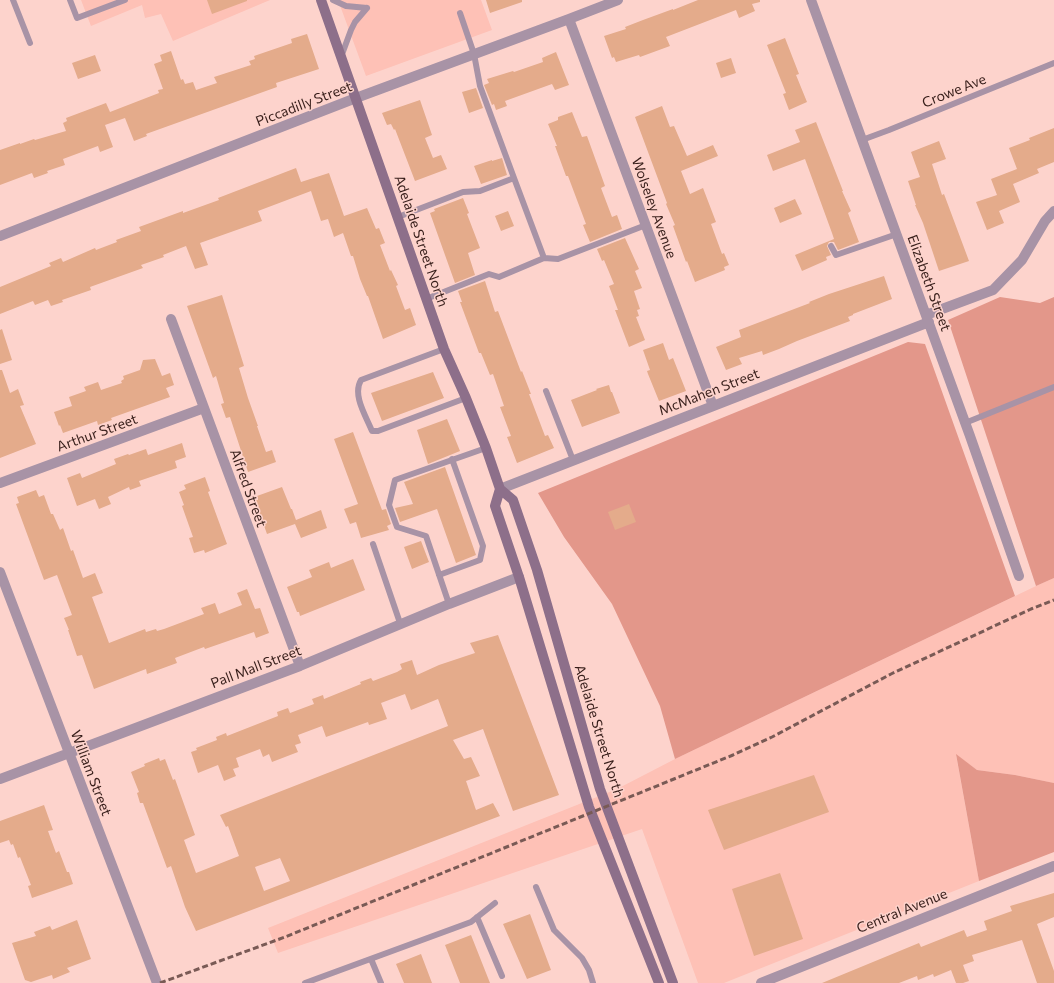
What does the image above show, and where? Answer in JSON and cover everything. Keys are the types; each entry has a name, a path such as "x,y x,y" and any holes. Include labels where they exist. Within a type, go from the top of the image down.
{"main road":[{"name":"Adelaide Street North","path":"321,0 444,349 466,398 486,448 500,489 513,500 537,570 600,790 673,983"},
{"name":"Adelaide Street North","path":"500,489 496,506 520,577 589,807 659,983"}],"street":[{"name":"Piccadilly Street","path":"0,236 356,98 618,0"},
{"name":"Elizabeth Street","path":"811,0 897,234 1019,576"},
{"name":"Wolseley Avenue","path":"570,19 713,406"},
{"name":"McMahen Street","path":"500,489 713,406 993,290 1022,260 1046,221 1054,211"},
{"name":"Alfred Street","path":"171,319 300,666"},
{"name":"Arthur Street","path":"0,483 204,408"},
{"name":"William Street","path":"0,572 157,983"},
{"name":"Pall Mall Street","path":"0,779 300,666 400,623 520,577"},
{"name":"Central Avenue","path":"761,983 1054,866"}],"lane":[{"path":"13,0 30,43"},
{"path":"70,0 77,18 125,0"},
{"path":"333,0 346,6 367,8 355,22 341,56"},
{"path":"460,12 474,54 480,86 544,258"},
{"name":"Crowe Ave","path":"862,140 1054,63"},
{"path":"398,217 462,192 480,190 514,178"},
{"path":"426,299 488,274 499,277 544,258 558,259 646,225"},
{"path":"831,246 836,255 897,234"},
{"path":"444,349 361,380 358,385 358,397 372,431 378,431 466,398"},
{"path":"964,423 1054,387"},
{"path":"546,391 573,460"},
{"path":"449,604 426,536 397,527 390,505 395,480 486,448"},
{"path":"439,575 480,560 483,546 452,460"},
{"path":"373,544 400,623"},
{"path":"536,887 554,930 582,958 589,970 593,983"},
{"path":"305,983 471,922 495,904"},
{"path":"477,917 502,976"},
{"path":"371,959 381,983"}],"shaded area":[{"path":"81,0 270,0 173,41 161,14 145,18 142,5 91,26"},
{"path":"338,0 481,0 492,30 366,76"},
{"path":"1000,297 1040,303 1054,297 1054,578 1036,586 948,320"},
{"path":"908,342 925,344 1015,596 675,759 660,706 612,604 564,537 538,493"},
{"path":"1054,578 1054,783 1015,775 977,770 956,755 979,881 724,983 698,983 642,829 278,953 268,928 617,789 675,759"},
{"path":"956,754 977,770 1015,775 1054,783 1054,852 979,881"}],"building":[{"path":"207,0 247,0 247,1 212,14"},
{"path":"486,0 522,0 522,2 490,13"},
{"path":"698,0 760,0 760,2 752,4 755,11 739,18 736,10 666,37 670,46 640,57 639,55 616,62 614,57 612,58 604,36 626,29 625,27"},
{"path":"307,34 319,69 276,83 277,87 146,134 147,136 134,141 125,118 105,125 113,147 100,152 98,146 63,159 65,165 47,171 48,173 34,178 32,173 0,185 0,150 66,131 63,123 67,121 66,118 106,103 110,112 159,93 158,90 163,89 154,64 162,61 160,55 171,51 181,80 183,79 185,84 193,82 196,90 217,83 214,77 251,65 249,61 255,59 254,56 292,43 291,39"},
{"path":"785,38 799,74 796,75 807,102 789,110 783,94 786,93 767,45"},
{"path":"556,52 569,85 555,90 552,84 505,101 507,106 496,110 494,104 492,105 484,85 489,83 487,79 543,62 542,58"},
{"path":"95,55 101,71 78,79 72,63"},
{"path":"731,58 736,73 721,78 716,63"},
{"path":"476,88 483,108 469,113 462,92"},
{"path":"420,100 432,135 425,138 433,158 441,155 447,169 415,181 395,129 394,130 391,124 387,125 382,113"},
{"path":"662,106 670,127 674,126 687,156 713,145 718,156 681,171 690,194 703,188 716,222 711,224 722,254 724,253 729,265 724,267 725,270 695,282 687,261 686,262 673,226 675,225 635,117"},
{"path":"572,112 582,137 587,136 605,186 601,188 612,217 617,215 622,229 590,242 583,225 586,224 568,176 566,176 555,146 557,146 548,124 558,120 558,117"},
{"path":"816,122 851,211 848,213 859,242 838,250 834,242 829,242 827,246 831,255 826,257 827,260 802,271 795,255 834,239 805,159 773,171 767,155 800,142 795,130"},
{"path":"1054,128 1054,162 1037,169 1039,173 1013,184 1020,202 999,211 1004,223 987,230 976,202 997,195 991,179 1017,169 1009,148 1030,140 1029,138"},
{"path":"939,141 946,159 932,164 942,195 944,194 969,261 939,271 908,181 920,177 911,152"},
{"path":"502,158 507,175 481,184 474,166"},
{"path":"296,168 301,182 329,173 344,216 367,208 376,229 379,228 385,243 380,245 390,271 391,270 398,285 396,286 405,310 410,308 416,325 383,339 368,296 360,279 353,256 351,256 343,233 334,237 328,219 321,221 311,191 258,211 262,221 200,243 208,265 195,269 186,246 163,255 164,257 141,265 143,268 90,287 91,290 62,300 63,302 51,306 48,300 35,305 33,301 0,314 0,287 51,266 49,263 61,258 63,262 95,248 96,250 117,242 116,240 141,231 139,227 219,200 218,198"},
{"path":"463,198 469,213 467,214 480,248 468,253 475,275 455,283 430,213 435,211 434,209"},
{"path":"795,199 802,214 780,223 774,208"},
{"path":"508,211 514,226 501,231 495,216"},
{"path":"625,238 639,269 635,271 642,288 634,291 640,309 637,310 639,316 636,317 645,340 629,347 615,310 618,310 609,286 614,284 604,260 602,261 597,249"},
{"path":"884,276 892,299 853,314 848,317 850,321 779,349 763,355 762,351 739,358 742,364 726,370 716,347 741,337 739,330 810,303 809,302 829,294"},
{"path":"485,281 495,312 498,311 531,394 529,394 545,436 548,435 554,448 517,463 507,437 511,436 500,407 504,406 493,374 490,375 481,353 479,353 460,302 462,302 458,291"},
{"path":"222,295 244,366 239,368 257,426 266,452 272,450 276,462 248,472 230,417 226,418 221,404 224,403 216,376 213,378 187,306"},
{"path":"2,329 12,360 0,364 0,330"},
{"path":"663,343 669,360 673,358 686,391 659,401 647,371 650,370 643,350"},
{"path":"155,359 162,376 170,373 174,385 166,388 170,397 111,418 112,420 98,425 97,421 63,433 54,412 72,406 69,397 86,391 84,387 98,382 101,390 122,383 121,381 124,379 123,376 140,370 143,360"},
{"path":"0,370 2,370 10,393 18,389 24,405 20,406 36,444 0,458"},
{"path":"433,372 444,398 382,421 371,393"},
{"path":"609,385 620,413 582,427 571,400"},
{"path":"447,419 460,451 428,464 417,430"},
{"path":"353,432 382,510 386,509 391,524 387,526 389,530 361,538 356,522 350,524 344,509 358,504 334,439"},
{"path":"182,443 186,457 175,461 177,468 139,481 141,486 130,490 129,487 108,497 111,504 99,509 95,499 77,506 67,478 80,473 82,478 116,464 114,459 128,454 129,455 146,449 148,455"},
{"path":"445,467 476,555 456,563 437,509 400,522 395,508 413,504 404,482"},
{"path":"205,477 210,491 208,492 227,544 205,553 204,550 194,553 189,538 193,537 182,506 184,505 179,492 186,489 184,485"},
{"path":"282,487 296,520 321,510 327,528 301,538 295,524 267,534 255,500 258,500 257,496"},
{"path":"36,490 39,497 44,495 51,514 53,514 60,530 63,528 83,578 95,573 103,593 92,597 109,643 145,629 146,632 156,629 157,631 204,614 201,608 215,603 219,614 242,605 237,593 247,589 255,609 260,608 269,633 256,638 254,632 205,649 204,647 175,658 177,663 147,674 146,669 94,689 82,655 77,656 64,618 72,615 57,575 44,580 16,504 19,503 17,497"},
{"path":"629,504 636,522 615,530 608,512"},
{"path":"421,541 429,562 412,569 404,547"},
{"path":"353,559 365,590 300,616 287,587 312,577 309,570 329,562 331,568"},
{"path":"498,635 559,795 513,811 483,729 453,740 464,759 471,757 480,776 466,781 476,810 493,803 500,816 196,931 185,907 171,866 167,868 143,803 140,803 137,793 139,792 131,772 145,766 144,764 159,758 160,761 165,759 173,780 175,779 195,835 184,840 196,873 239,856 228,826 226,827 220,815 448,726 438,699 411,710 405,694 381,703 387,719 369,725 368,722 326,737 322,726 298,735 301,743 295,745 298,752 272,762 269,754 263,757 260,749 236,758 239,767 233,769 236,776 224,781 218,765 198,773 191,752 197,750 196,748 217,740 216,737 226,733 227,736 278,716 277,712 288,708 290,713 314,704 312,699 323,695 324,699 361,684 360,682 371,678 373,681 397,672 402,669 400,664 412,660 417,675 439,665 475,653 470,643","holes":["280,858 290,881 264,891 255,867"]},
{"path":"814,775 829,812 724,850 708,810"},
{"path":"44,805 53,830 48,831 56,853 59,851 73,884 32,898 28,886 31,885 13,844 11,845 9,840 0,843 0,821"},
{"path":"780,873 803,939 754,956 732,889"},
{"path":"1054,893 1054,917 1037,924 1054,971 1054,983 1037,983 1022,940 972,955 974,961 963,965 969,981 963,983 956,983 951,970 934,977 933,974 918,980 917,976 899,983 822,983 919,943 921,947 964,930 967,937 987,930 984,921 1012,911 1010,906"},
{"path":"530,914 551,970 527,979 503,924"},
{"path":"77,920 91,959 67,968 70,972 53,979 52,975 31,982 25,980 12,943 36,936 34,932 50,926 52,930"},
{"path":"471,935 490,983 460,983 445,945"},
{"path":"421,954 432,983 404,983 396,964"}],"railway":[{"path":"160,983 285,937 733,755 772,737 891,674 1031,609 1054,600"}]}
